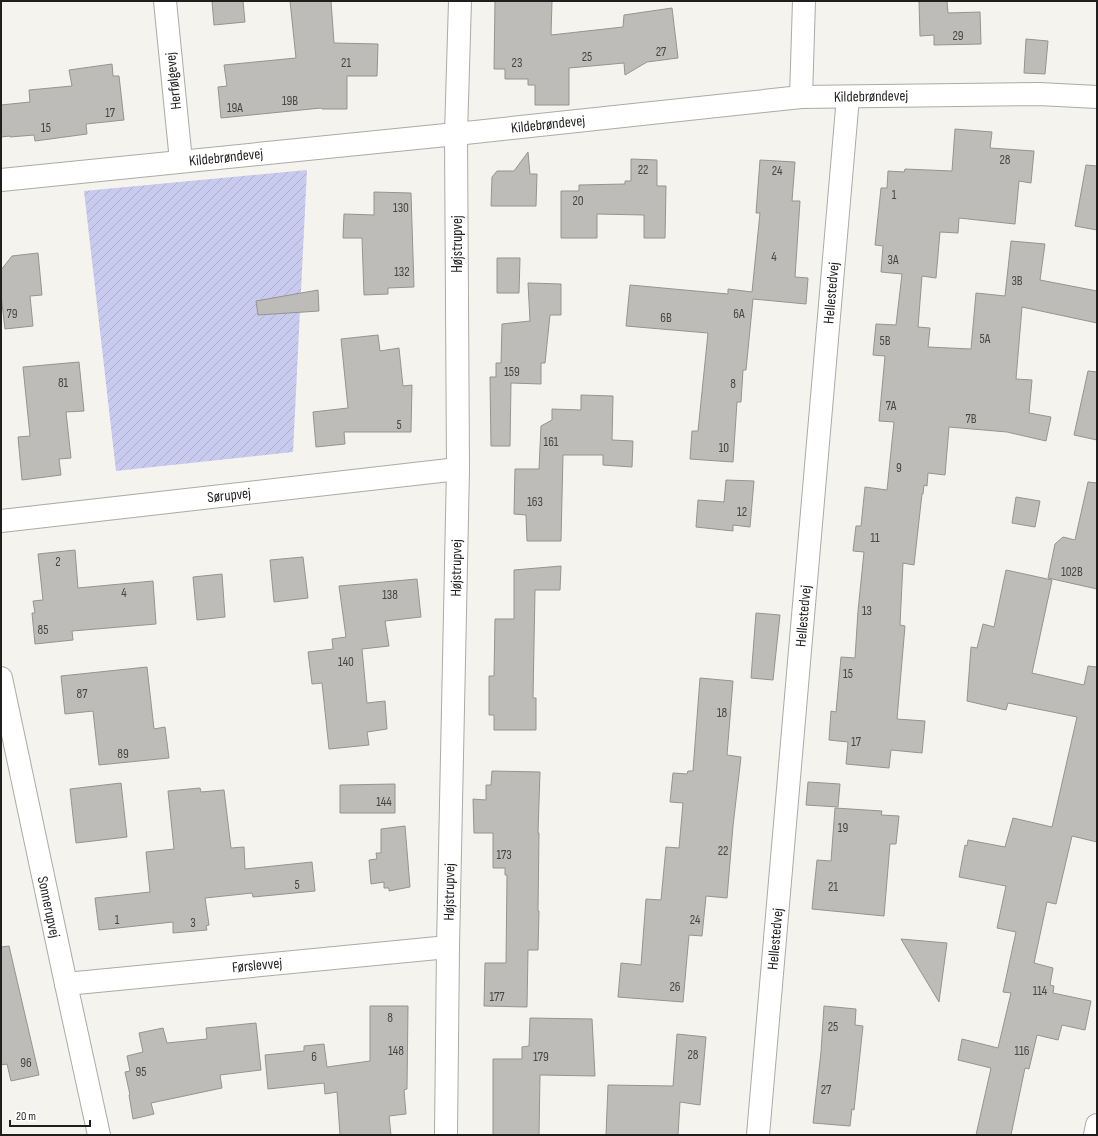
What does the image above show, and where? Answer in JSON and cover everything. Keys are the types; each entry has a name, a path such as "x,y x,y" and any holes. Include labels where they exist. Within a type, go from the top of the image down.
{"street":[{"name":"Herfølgevej","path":"165,1 182,161"},
{"name":"Højstrupvej","path":"446,1135 448,947 458,470 456,134 460,1"},
{"path":"801,97 804,1"},
{"name":"Kildebrøndevej","path":"1,180 801,97 1039,94 1097,97"},
{"name":"Hellestedvej","path":"758,1135 848,97"},
{"name":"Sørupvej","path":"1,520 458,470"},
{"name":"Sonnerupvej","path":"1,678 99,1135"},
{"name":"Førslevvej","path":"66,984 448,947"},
{"path":"1095,1135 1097,1124"}],"shaded area":[{"path":"307,170 293,452 116,471 84,191"}],"building":[{"path":"212,1 243,1 245,22 214,25"},
{"path":"290,1 331,1 334,43 378,44 377,76 347,76 347,109 321,108 221,118 218,87 227,86 224,65 296,58"},
{"path":"495,1 552,1 551,35 623,27 624,15 672,8 678,58 647,62 625,75 624,63 569,68 569,105 535,105 535,85 528,85 528,79 505,79 505,69 494,69"},
{"path":"919,1 947,1 948,13 980,12 981,44 934,45 934,35 920,36"},
{"path":"1026,39 1048,41 1045,74 1024,73"},
{"path":"112,64 113,76 119,76 124,120 86,124 87,134 35,141 34,135 1,137 1,105 30,102 29,90 72,86 69,70"},
{"path":"955,129 992,132 990,148 1034,151 1031,183 1019,181 1015,224 959,218 958,233 940,232 936,278 922,276 918,327 930,328 928,347 971,349 976,293 1005,296 1011,241 1045,244 1040,280 1097,291 1097,323 1022,307 1016,379 1032,380 1029,413 1051,417 1046,441 1007,432 949,427 945,475 928,473 927,486 924,485 922,494 914,565 903,563 900,625 905,626 897,719 925,721 922,753 891,750 889,768 846,764 848,742 829,740 831,711 836,712 841,657 855,658 864,552 853,551 856,526 861,526 865,487 887,490 894,422 879,421 885,356 873,355 876,324 896,325 902,274 881,272 883,246 875,245 881,188 887,188 888,171 904,172 905,169 952,171"},
{"path":"528,152 530,174 537,174 536,206 491,206 492,177 497,171 514,171"},
{"path":"631,159 657,160 657,186 666,186 665,238 644,238 644,215 597,214 597,238 561,238 561,191 579,191 579,185 625,184 625,181 631,181"},
{"path":"760,160 795,162 792,201 800,201 795,277 808,278 806,304 753,299 746,370 743,370 741,402 737,402 733,462 690,459 692,431 698,431 708,333 626,326 630,285 728,294 728,289 752,292 760,213 756,213"},
{"path":"1086,165 1097,166 1097,230 1075,226"},
{"path":"374,192 411,193 414,287 388,288 388,294 364,295 362,238 343,238 344,214 374,215"},
{"path":"38,253 42,295 30,296 33,326 5,329 1,295 1,270 12,256"},
{"path":"497,258 520,258 519,293 497,293"},
{"path":"528,283 561,284 561,315 550,315 545,363 541,363 541,384 511,383 510,446 491,446 490,377 496,377 496,363 501,363 502,324 530,321"},
{"path":"318,290 319,311 258,315 256,301"},
{"path":"378,335 380,351 399,348 403,386 412,385 411,432 344,432 345,444 316,447 313,412 348,408 341,339"},
{"path":"79,362 84,411 66,412 71,458 59,459 61,475 22,480 18,437 30,436 23,367"},
{"path":"1088,371 1097,372 1097,440 1074,435"},
{"path":"581,395 613,396 612,440 633,441 632,467 603,465 603,455 563,455 561,541 527,541 526,515 514,514 515,469 539,469 541,426 552,420 552,409 581,410"},
{"path":"726,480 754,481 750,527 733,525 733,531 696,527 698,500 724,502"},
{"path":"1088,482 1097,483 1097,589 1048,578 1055,544 1063,537 1075,540"},
{"path":"1016,497 1040,501 1035,527 1012,523"},
{"path":"75,550 78,588 153,581 156,624 72,631 73,640 35,644 32,613 35,613 33,601 43,600 38,554"},
{"path":"303,557 308,598 274,602 270,560"},
{"path":"561,566 560,590 535,590 533,698 536,698 536,730 494,730 494,715 489,715 489,676 494,676 495,619 514,619 514,570"},
{"path":"1006,570 1052,580 1032,673 1084,685 1088,666 1097,667 1097,842 1072,836 1056,904 1047,902 1034,963 1053,968 1050,985 1054,986 1053,993 1091,1001 1085,1030 1062,1025 1058,1040 1037,1035 1029,1069 1025,1068 1011,1135 976,1135 991,1068 958,1060 962,1039 998,1048 1011,993 1003,992 1016,932 997,928 1006,886 959,877 965,845 967,846 968,840 1005,847 1013,818 1052,827 1077,717 1008,703 1006,710 967,701 971,647 977,648 983,624 994,627"},
{"path":"222,574 225,617 197,620 193,577"},
{"path":"417,579 421,617 385,621 389,646 362,649 367,703 385,701 387,729 367,732 369,745 329,749 322,683 312,684 308,652 333,649 332,639 346,637 339,586"},
{"path":"756,613 780,615 773,680 751,678"},
{"path":"147,667 154,729 165,727 169,758 99,765 93,711 65,714 61,676"},
{"path":"700,678 733,681 727,755 741,757 727,898 706,896 702,936 689,935 683,1002 618,997 621,963 641,965 646,899 661,900 666,847 679,848 683,803 670,802 673,773 687,774 688,771 693,771"},
{"path":"492,771 540,772 538,833 538,950 528,950 527,1007 484,1006 485,963 506,963 507,875 505,875 505,868 493,868 493,833 474,833 473,799 486,800 486,785 491,785"},
{"path":"808,782 840,784 838,807 806,805"},
{"path":"121,783 127,837 76,843 70,789"},
{"path":"395,784 395,813 340,813 340,785"},
{"path":"200,788 201,792 224,790 231,848 244,847 245,869 312,862 315,891 253,897 252,893 205,898 209,925 206,926 207,930 173,933 173,922 99,930 95,898 150,892 146,852 174,849 168,791"},
{"path":"835,808 882,811 881,815 899,816 896,844 890,844 884,916 812,909 817,860 831,861"},
{"path":"405,826 410,887 389,891 389,888 384,888 384,882 371,884 369,860 377,859 376,853 381,853 381,829"},
{"path":"901,939 947,943 939,1002"},
{"path":"9,946 39,1075 11,1081 7,1064 1,1065 1,947"},
{"path":"370,1006 408,1006 407,1089 404,1090 406,1114 389,1116 391,1135 340,1135 337,1092 325,1094 324,1083 268,1089 265,1055 304,1051 304,1046 324,1044 327,1067 370,1061"},
{"path":"824,1006 856,1009 855,1025 863,1026 854,1110 852,1109 850,1126 813,1123 821,1052"},
{"path":"530,1018 592,1019 595,1076 540,1075 539,1135 493,1135 493,1059 522,1059 522,1047 529,1046"},
{"path":"256,1023 261,1070 220,1075 222,1088 151,1103 154,1114 133,1119 125,1072 130,1071 127,1056 143,1052 139,1033 163,1028 167,1043 207,1039 206,1028"},
{"path":"677,1034 706,1037 700,1105 680,1102 678,1135 606,1135 608,1085 673,1086"}]}
